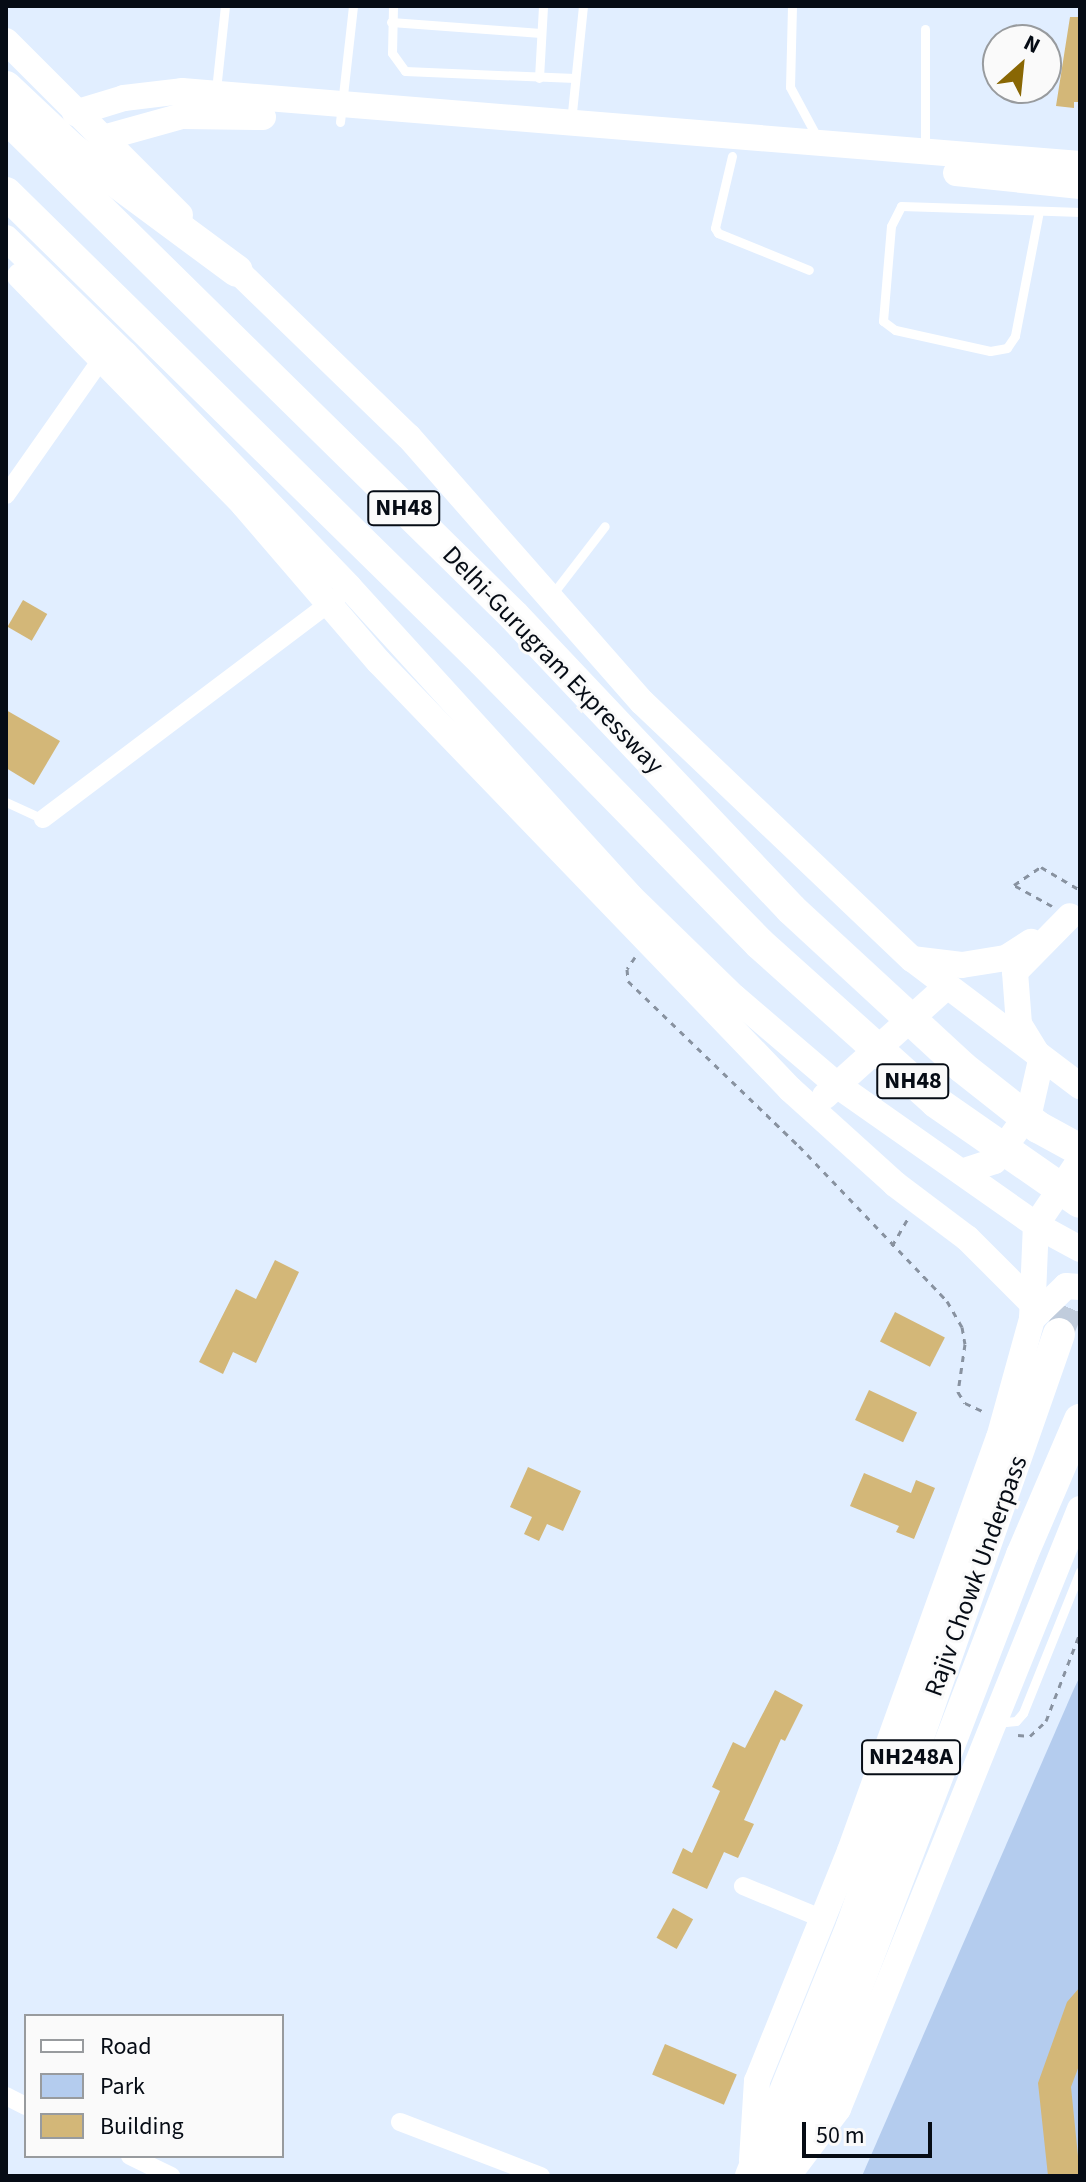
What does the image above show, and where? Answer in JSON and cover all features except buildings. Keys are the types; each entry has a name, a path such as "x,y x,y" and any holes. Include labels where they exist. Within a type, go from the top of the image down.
{"highway":[{"path":"6,87 72,149 237,271"},
{"name":"Delhi-Gurugram Expressway","path":"6,117 514,616 791,909 962,1067 1038,1127 1080,1150"},
{"name":"Delhi-Gurugram Expressway","path":"6,193 483,661 759,943 936,1102 1080,1202"},
{"name":"Rajiv Chowk Underpass","path":"751,2176 852,1926 1041,1319"},
{"name":"Rajiv Chowk Underpass","path":"786,2176 1022,1555 1080,1420"}],"main road":[{"path":"6,41 75,113 409,437 642,702 912,959 1041,1060 1080,1086"},
{"path":"75,113 150,93 215,104 732,156 1080,186"},
{"path":"103,138 215,104"},
{"path":"340,115 571,125 1080,164"},
{"path":"6,238 329,605 647,943 812,1109 967,1238 1041,1319"},
{"path":"6,262 107,351 349,587 630,896 734,997 837,1085 964,1171 1036,1225 1080,1249"},
{"path":"912,959 962,965 1006,958 1075,911"},
{"path":"964,1171 994,1161 1011,1142 1029,1113 1041,1060 1019,1024 1015,972 1075,911"},
{"path":"812,1109 947,986"},
{"path":"1041,1319 1036,1225 1080,1160"},
{"path":"751,2176 757,2081 823,1919 1041,1319 1066,1286 1080,1287"},
{"path":"786,2176 838,2109 1080,1509"}],"street":[{"path":"6,495 107,351"},
{"path":"43,819 179,712 329,605 349,587"},
{"path":"743,1886 823,1919"},
{"path":"6,2096 24,2105"},
{"path":"400,2122 541,2176"},
{"path":"134,2158 171,2176"}],"lane":[{"path":"215,104 225,6"},
{"path":"340,115 353,6"},
{"path":"393,6 392,53 405,71 575,78"},
{"path":"539,78 543,6"},
{"path":"571,125 583,6"},
{"path":"792,6 790,87 821,144"},
{"path":"391,22 541,33"},
{"path":"925,29 925,154"},
{"path":"732,156 715,228 718,233 809,270"},
{"path":"1039,211 1015,336 1007,348 990,351 895,330 883,321 891,226 901,206 1080,212"},
{"path":"550,598 605,526"},
{"path":"6,802 43,819"},
{"path":"992,1728 1016,1721 1023,1713 1080,1571"}],"path":[{"path":"1075,911 1014,885 1041,867 1080,890"},
{"path":"647,943 627,969 628,981 799,1146 957,1314 965,1344 958,1392"},
{"path":"892,1246 918,1200"},
{"path":"992,1728 1030,1736 1040,1729 1080,1633"}],"green space":[{"path":"1080,1676 1080,2176 862,2176 1073,1691"}],"tunnel":[{"path":"1059,1334 1080,1283"}]}
